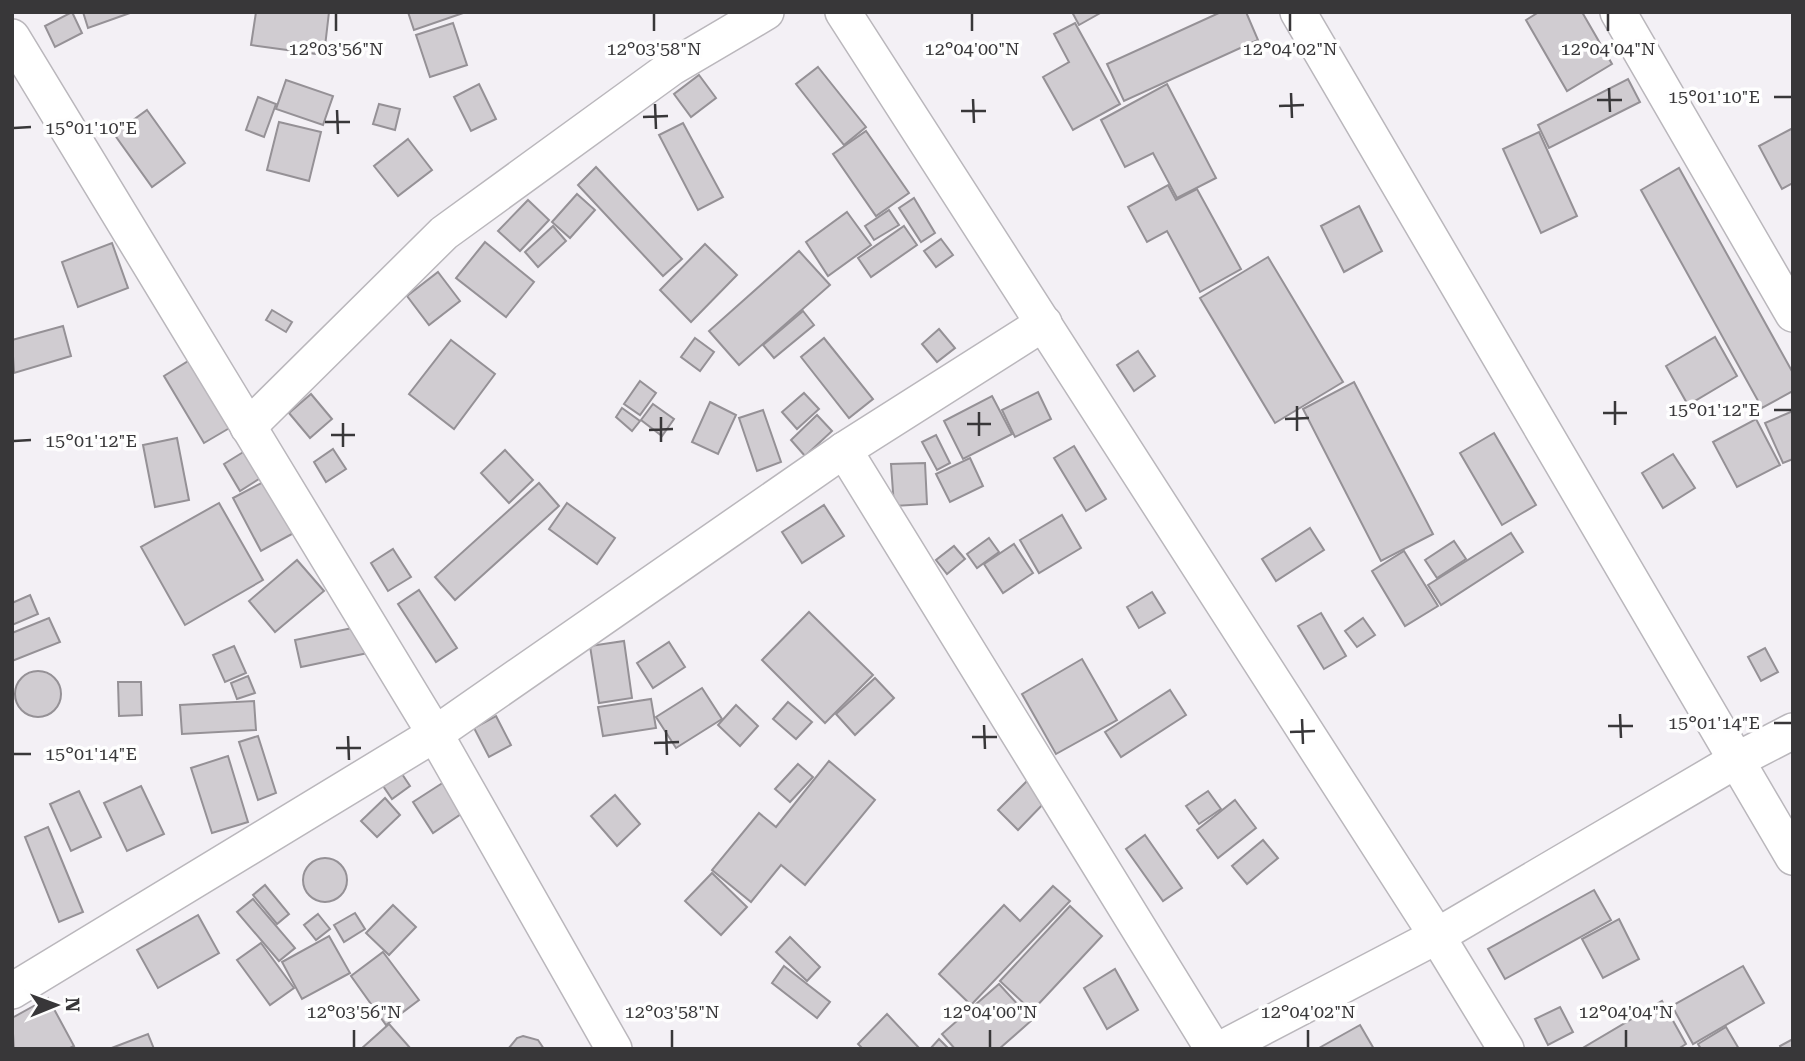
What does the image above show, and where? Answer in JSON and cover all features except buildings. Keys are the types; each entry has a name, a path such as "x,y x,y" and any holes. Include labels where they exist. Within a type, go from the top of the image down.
{"street":[{"path":"248,427 444,233 671,68 766,12"},
{"path":"844,12 1437,936 1506,1049"},
{"path":"1298,12 1793,857"},
{"path":"1618,12 1793,314"},
{"path":"12,37 435,734 614,1049"},
{"path":"12,991 435,734 844,450 1044,323"},
{"path":"844,450 1213,1049"},
{"path":"1221,1049 1437,936 1735,761 1793,731"}]}
